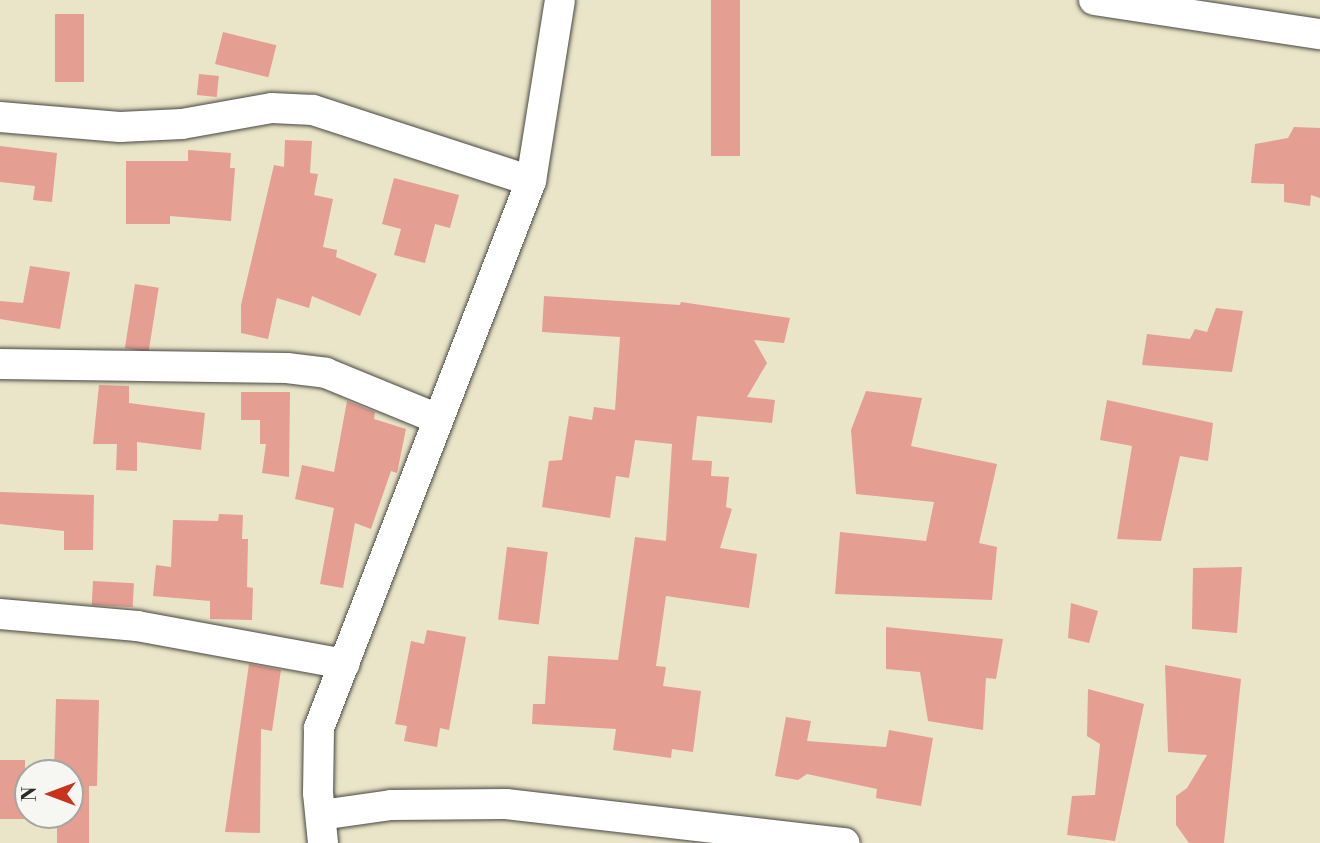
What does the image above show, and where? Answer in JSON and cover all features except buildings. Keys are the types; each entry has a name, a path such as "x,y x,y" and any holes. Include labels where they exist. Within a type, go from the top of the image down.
{"street":[{"path":"560,0 531,181 319,728 322,829 391,805 506,804 845,843"},
{"path":"1094,0 1320,34"},
{"path":"0,117 120,127 182,124 272,108 313,110 531,181"},
{"path":"0,364 300,369 326,373 438,419"},
{"path":"0,614 137,626 345,664"}]}
